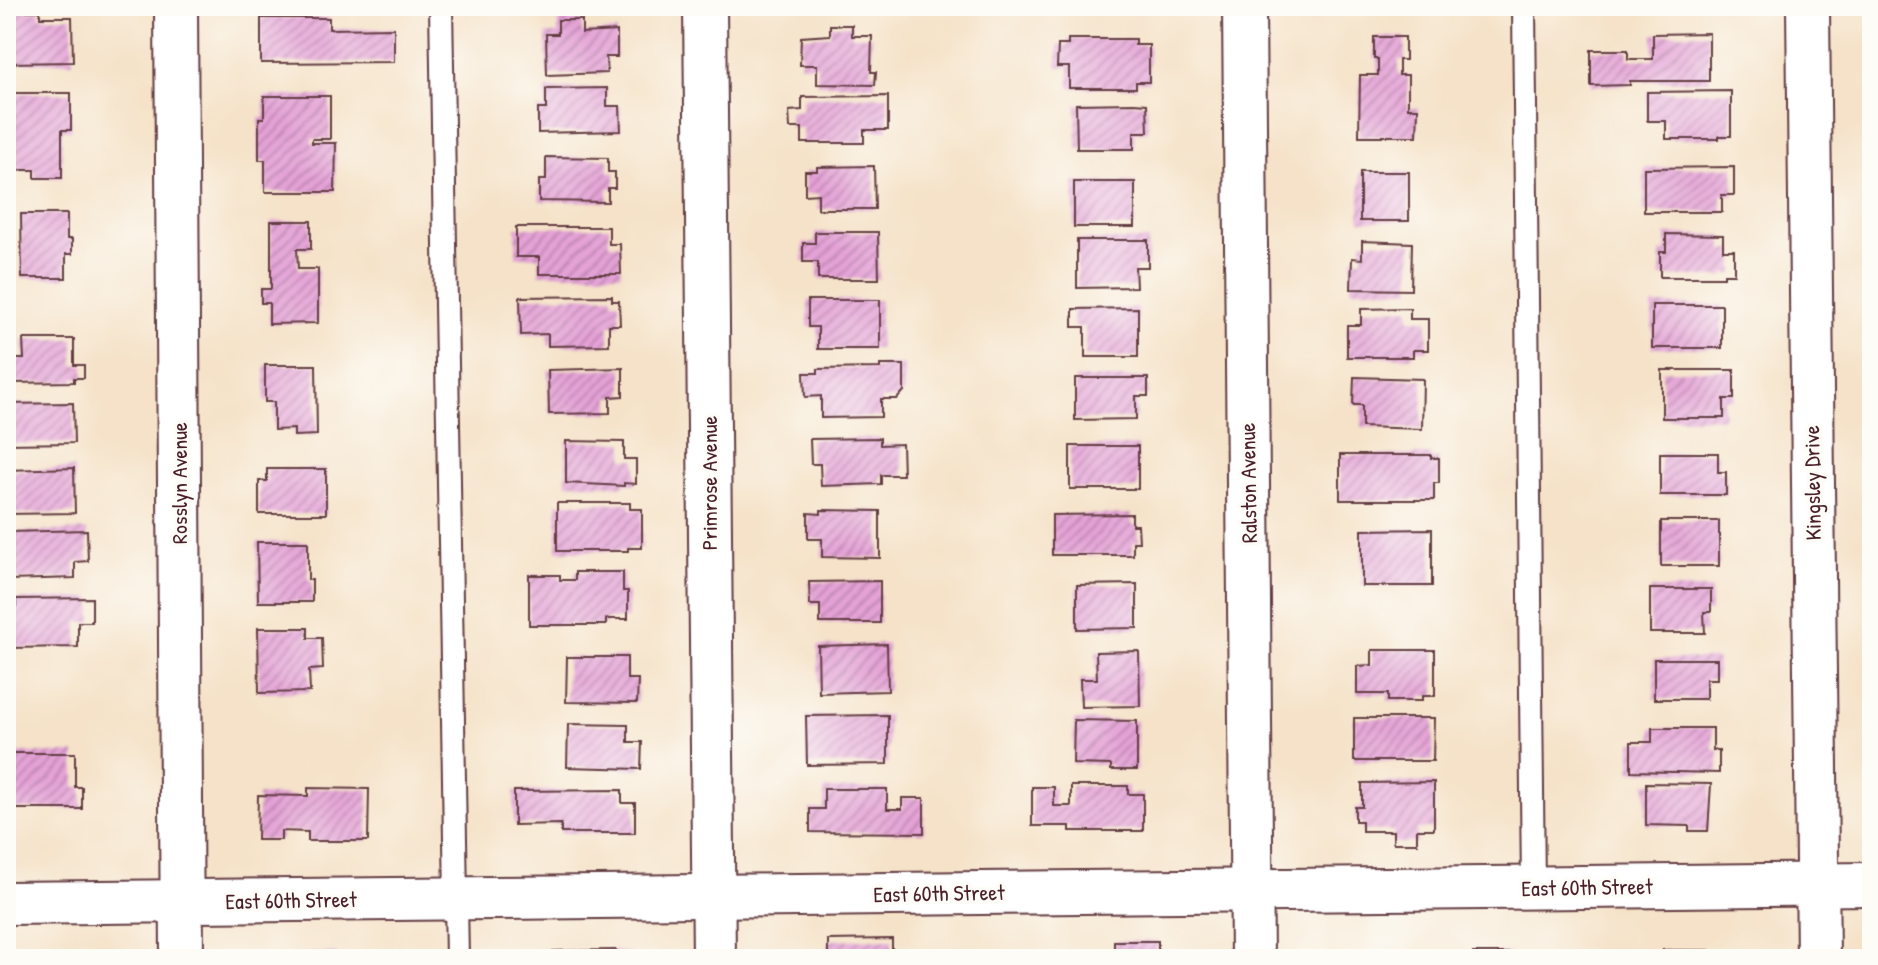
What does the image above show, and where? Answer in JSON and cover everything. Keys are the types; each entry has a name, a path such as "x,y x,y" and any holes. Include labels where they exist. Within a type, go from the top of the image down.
{"street":[{"name":"Rosslyn Avenue","path":"176,6 182,959"},
{"name":"Primrose Avenue","path":"705,6 714,959"},
{"name":"Ralston Avenue","path":"1244,6 1252,959"},
{"name":"Kingsley Drive","path":"1808,6 1818,959"},
{"name":"East 60th Street","path":"6,903 1872,884"}],"lane":[{"path":"441,6 457,959"},
{"path":"1524,6 1533,888"}],"building":[{"path":"6,11 40,11 40,17 72,17 73,62 6,63"},
{"path":"261,18 329,18 329,29 394,28 394,62 261,63"},
{"path":"558,20 582,20 582,33 617,31 617,57 606,57 607,73 547,75 546,34 558,34"},
{"path":"830,25 852,25 852,36 872,36 871,72 876,72 875,85 817,84 817,65 800,65 801,37 830,35"},
{"path":"1709,33 1709,81 1630,81 1630,85 1591,86 1591,50 1628,50 1628,59 1653,59 1653,34"},
{"path":"1374,37 1405,37 1405,60 1399,60 1399,75 1408,75 1408,108 1418,108 1417,136 1359,136 1360,75 1378,75"},
{"path":"1068,39 1135,39 1135,45 1149,45 1149,82 1136,82 1136,88 1069,88 1069,67 1057,67 1058,45 1068,45"},
{"path":"607,88 607,106 620,106 621,131 538,133 538,109 546,109 546,89"},
{"path":"1731,91 1731,136 1719,136 1719,139 1666,139 1666,121 1647,121 1647,92"},
{"path":"11,93 71,93 71,130 62,130 62,178 35,178 35,170 11,170"},
{"path":"264,96 330,96 330,139 312,139 312,143 336,143 335,192 265,192 265,160 259,160 259,118 264,118"},
{"path":"888,96 888,130 864,130 864,143 802,143 802,128 790,128 789,111 802,110 802,97"},
{"path":"1076,104 1147,104 1148,132 1134,132 1134,149 1077,149"},
{"path":"546,157 608,158 608,172 615,172 615,188 608,188 608,202 539,201 539,180 546,180"},
{"path":"874,166 875,209 818,209 818,194 805,195 805,171 817,171 817,167"},
{"path":"1734,167 1734,195 1722,195 1722,212 1644,212 1644,168"},
{"path":"1360,172 1409,172 1409,221 1360,221"},
{"path":"1074,182 1135,182 1135,227 1074,227"},
{"path":"21,214 67,214 67,239 72,239 72,254 66,254 66,278 22,278"},
{"path":"271,221 311,221 311,249 297,249 298,269 318,269 318,323 269,324 269,303 261,303 261,289 271,289"},
{"path":"516,227 609,227 609,244 620,244 621,274 539,274 539,257 516,257"},
{"path":"815,232 878,232 879,279 818,279 818,262 803,262 803,243 815,243"},
{"path":"1666,234 1723,235 1723,250 1734,250 1734,274 1724,274 1724,277 1660,277 1660,252 1666,252"},
{"path":"1077,240 1148,240 1148,267 1135,267 1136,287 1077,288"},
{"path":"1362,241 1412,243 1411,290 1351,289 1352,258 1362,259"},
{"path":"612,296 612,301 619,301 620,325 609,325 609,345 548,346 548,334 521,335 520,297"},
{"path":"808,300 880,300 880,349 818,349 818,327 808,327"},
{"path":"1652,305 1722,305 1722,348 1652,348"},
{"path":"1138,308 1138,357 1085,357 1085,327 1073,327 1073,309"},
{"path":"1410,308 1410,319 1428,319 1428,350 1413,350 1413,357 1347,357 1347,325 1361,325 1361,309"},
{"path":"23,339 74,339 74,365 84,365 84,378 74,378 74,382 10,383 10,359 24,359"},
{"path":"265,365 316,365 317,435 294,436 294,429 274,430 274,402 265,402"},
{"path":"880,365 904,365 904,391 897,399 881,399 881,417 821,418 821,396 805,397 804,373 818,373 818,369 880,368"},
{"path":"623,368 623,396 610,397 610,413 549,414 548,370"},
{"path":"1662,370 1734,370 1734,399 1724,399 1724,418 1662,418"},
{"path":"1354,377 1423,379 1422,429 1362,427 1362,405 1353,405"},
{"path":"1075,378 1148,378 1148,396 1136,396 1136,419 1075,420"},
{"path":"73,403 74,443 6,444 6,404"},
{"path":"880,438 880,445 902,444 903,475 881,475 881,484 821,486 820,464 811,464 810,439"},
{"path":"566,441 624,442 624,459 636,459 636,484 566,483"},
{"path":"1070,446 1138,446 1138,489 1070,489"},
{"path":"1660,453 1718,453 1718,472 1726,472 1726,495 1660,495"},
{"path":"1340,455 1431,455 1431,458 1439,458 1439,483 1434,483 1434,500 1340,500"},
{"path":"74,468 75,513 6,514 6,470"},
{"path":"267,469 326,469 326,514 259,514 259,481 267,481"},
{"path":"557,503 630,503 630,509 642,509 642,548 628,548 628,551 557,551"},
{"path":"821,510 880,511 880,558 822,557 822,539 808,539 808,513 821,514"},
{"path":"1132,514 1132,525 1138,525 1139,542 1133,542 1133,555 1052,555 1052,515"},
{"path":"1661,521 1719,521 1719,566 1661,566"},
{"path":"1432,529 1432,586 1362,586 1362,530"},
{"path":"87,530 88,561 75,562 75,578 10,580 9,532"},
{"path":"257,542 308,542 308,580 312,580 312,602 258,602"},
{"path":"575,572 623,572 623,591 628,591 628,619 606,619 606,625 529,625 529,575 560,575 560,580 575,580"},
{"path":"880,581 880,623 820,623 820,605 810,605 809,582"},
{"path":"1137,584 1137,628 1077,629 1077,585"},
{"path":"1650,589 1711,589 1711,612 1704,612 1705,633 1650,633"},
{"path":"92,598 92,622 78,622 78,647 6,648 6,606 16,606 16,599"},
{"path":"258,628 308,628 308,638 322,638 323,669 309,670 310,692 259,693"},
{"path":"887,644 888,691 819,693 818,646"},
{"path":"1372,650 1435,650 1435,696 1422,696 1422,701 1388,701 1388,694 1357,694 1357,666 1372,665"},
{"path":"1139,651 1140,706 1081,707 1080,679 1097,679 1096,652"},
{"path":"567,657 627,657 627,679 638,679 637,703 566,702"},
{"path":"1654,659 1717,659 1717,679 1706,679 1706,699 1654,699"},
{"path":"888,715 888,764 807,765 806,716"},
{"path":"1354,718 1434,718 1433,761 1354,761"},
{"path":"1074,720 1137,721 1137,770 1111,770 1111,765 1073,764"},
{"path":"568,724 628,725 628,742 642,742 641,769 567,767"},
{"path":"1652,728 1713,728 1713,750 1719,750 1719,773 1631,771 1631,742 1652,742"},
{"path":"12,753 75,753 75,787 82,787 82,809 12,809"},
{"path":"1434,782 1434,829 1417,829 1417,843 1393,843 1393,831 1362,831 1362,821 1355,821 1355,807 1362,807 1362,783"},
{"path":"1646,783 1711,784 1708,831 1689,831 1689,826 1646,825"},
{"path":"1071,786 1128,786 1128,794 1143,794 1143,831 1070,831 1070,826 1032,826 1032,787 1054,787 1054,806 1071,806"},
{"path":"308,788 369,789 368,841 308,841 308,832 281,831 281,840 257,840 258,795 308,796"},
{"path":"824,789 887,789 887,809 902,809 902,798 924,798 924,833 810,832 810,809 824,809"},
{"path":"622,790 622,803 635,803 635,833 561,833 561,824 514,825 514,791"},
{"path":"892,939 892,959 828,959 828,940"},
{"path":"1114,941 1158,941 1158,959 1114,959"},
{"path":"1663,950 1709,950 1709,959 1663,959"},
{"path":"553,951 630,952 630,959 553,959"},
{"path":"1403,952 1454,952 1454,959 1390,959 1390,956 1403,956"},
{"path":"336,953 336,959 307,959 307,954"},
{"path":"1473,953 1510,953 1510,959 1473,959"},
{"path":"56,956 93,956 93,959 56,959"}]}
